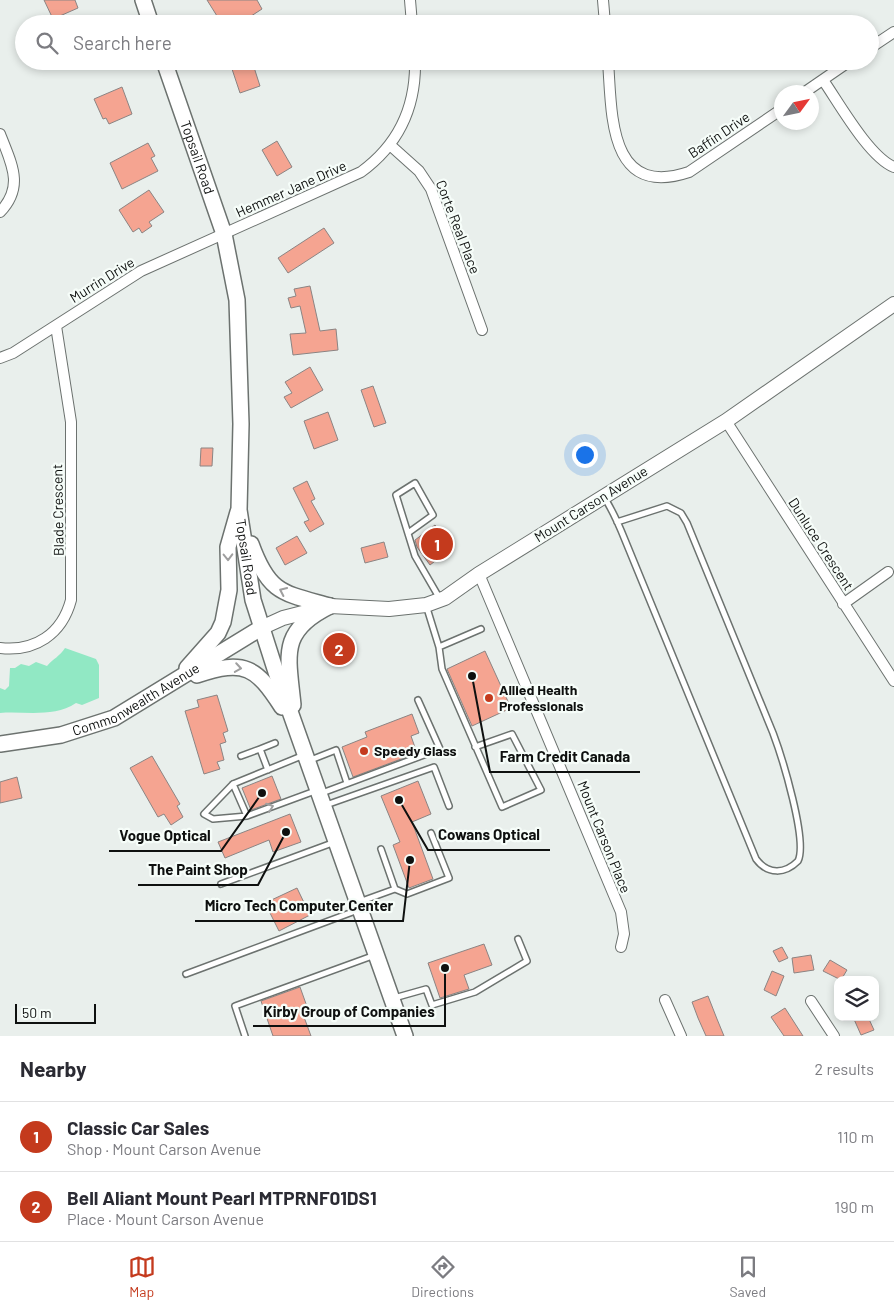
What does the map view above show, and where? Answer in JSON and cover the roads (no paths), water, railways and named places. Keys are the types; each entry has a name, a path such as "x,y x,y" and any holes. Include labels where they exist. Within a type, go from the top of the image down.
{"main road":[{"path":"143,0 149,15"},
{"name":"Topsail Road","path":"167,70 224,234 237,300 240,343 241,424 239,510 250,587 261,628 405,1036"},
{"name":"Mount Carson Avenue","path":"261,628 283,618 330,606 389,610 426,605 440,600 726,420 894,304"},
{"path":"239,510 258,563 276,588 285,593 330,606"},
{"path":"174,682 218,633 223,622 230,590 228,547 239,510"},
{"path":"296,729 289,664 291,642 300,625 310,616 330,606"},
{"name":"Commonwealth Avenue","path":"0,744 61,736 114,718 261,628"},
{"path":"174,682 226,666 254,672 268,685 296,729"}],"street":[{"path":"410,0 411,15"},
{"path":"603,0 604,15"},
{"path":"879,42 894,32"},
{"name":"Hemmer Jane Drive","path":"224,234 353,178 370,166 390,145 402,127 410,107 415,83 415,70"},
{"name":"Baffin Drive","path":"609,70 616,141 622,155 648,176 676,176 689,172 774,114"},
{"path":"816,85 837,70"},
{"path":"823,80 869,146 878,157 894,167"},
{"path":"0,134 14,173 15,186 10,199 0,212"},
{"name":"Corte Real Place","path":"390,145 419,171 431,189 482,330"},
{"name":"Murrin Drive","path":"0,358 13,353 56,326 95,298 141,271 224,234"},
{"name":"Blade Crescent","path":"0,648 25,647 55,632 68,612 71,600 70,422 56,326"},
{"name":"Dunluce Crescent","path":"726,420 894,681"},
{"path":"843,604 888,572"},
{"name":"Mount Carson Place","path":"479,574 620,912 624,934 621,948"},
{"path":"665,1000 681,1036"},
{"path":"811,1001 834,1036"}],"lane":[{"path":"408,533 433,515 415,483 396,495 415,556 440,600"},
{"path":"604,497 617,522 756,859 767,870 775,872 786,870 798,861 802,846 783,762 773,733 687,523 681,513 667,506 617,522"},
{"path":"426,605 439,647 442,669 475,747 502,807 541,790 512,734 475,747"},
{"path":"439,647 481,629"},
{"path":"320,797 348,783 440,749 418,700"},
{"path":"241,756 275,743"},
{"path":"260,749 268,770"},
{"path":"348,783 336,750 268,770 233,784 204,814 213,819 247,816 434,767 449,806"},
{"path":"233,784 247,816"},
{"path":"186,974 358,906 395,889 407,894 449,878 432,833"},
{"path":"221,884 336,842"},
{"path":"381,849 395,889"},
{"path":"391,998 426,989 432,1005 475,992 526,961 518,939"},
{"path":"245,1036 234,1006 375,955"}],"place":[{"name":"Classic Car Sales","path":"437,544"},
{"name":"Bell Aliant Mount Pearl MTPRNF01DS1","path":"339,649"},
{"name":"Farm Credit Canada","path":"472,676"},
{"name":"Allied Health Professionals","path":"489,698"},
{"name":"Speedy Glass","path":"364,751"},
{"name":"Vogue Optical","path":"262,793"},
{"name":"Cowans Optical","path":"399,800"},
{"name":"The Paint Shop","path":"286,832"},
{"name":"Micro Tech Computer Center","path":"410,860"},
{"name":"Kirby Group of Companies","path":"445,968"}]}
